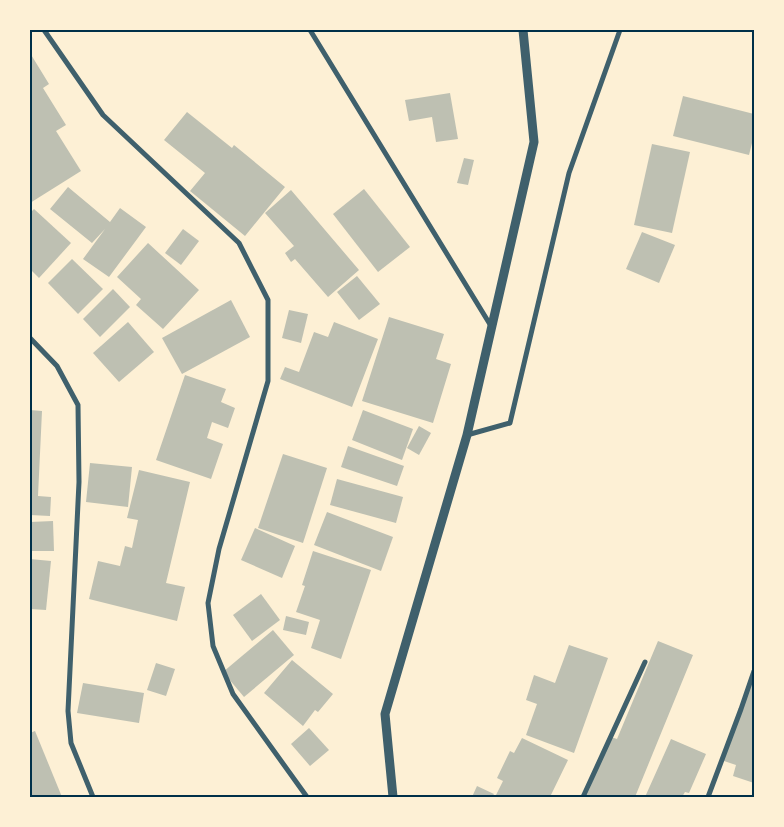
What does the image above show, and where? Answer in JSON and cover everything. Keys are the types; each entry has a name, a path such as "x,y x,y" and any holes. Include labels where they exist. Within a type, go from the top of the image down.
{"street":[{"path":"44,30 103,115 239,242 268,300 268,381 219,549 208,603 213,646 233,694 307,797"},
{"path":"310,30 492,327"},
{"path":"393,797 385,714 467,435 534,142 523,30"},
{"path":"467,435 510,423 569,173 620,30"},
{"path":"30,338 57,366 78,406 79,482 68,711 71,743 93,797"},
{"path":"583,797 645,662"},
{"path":"708,797 754,671"}],"building":[{"path":"30,53 49,84 43,88 66,125 56,131 81,171 30,203"},
{"path":"450,93 458,139 436,142 432,117 409,121 405,100"},
{"path":"683,96 754,114 754,135 749,155 673,136"},
{"path":"187,112 232,148 234,145 285,187 245,236 190,191 205,173 164,140"},
{"path":"652,144 690,152 672,233 634,225"},
{"path":"464,158 474,160 468,185 457,183"},
{"path":"68,187 110,222 120,208 146,227 109,277 83,259 105,229 92,243 50,209"},
{"path":"364,189 410,247 378,272 333,214"},
{"path":"291,190 359,270 328,297 295,259 291,262 285,253 294,246 265,213"},
{"path":"34,209 71,243 39,278 30,269 30,213"},
{"path":"183,229 199,241 181,265 165,253"},
{"path":"642,232 675,245 659,283 626,269"},
{"path":"148,243 199,290 163,329 136,305 141,299 117,277"},
{"path":"72,259 103,289 78,314 48,283"},
{"path":"357,276 380,304 359,320 337,292"},
{"path":"113,289 130,307 100,337 83,319"},
{"path":"231,300 250,337 182,374 162,338"},
{"path":"289,310 308,314 301,343 282,338"},
{"path":"389,317 444,334 436,359 451,364 433,423 362,401"},
{"path":"128,322 154,352 119,382 93,353"},
{"path":"334,322 378,339 352,407 280,379 285,367 299,372 314,332 328,337"},
{"path":"185,375 226,389 221,402 235,408 228,428 212,422 207,438 223,444 211,479 156,460"},
{"path":"30,410 42,411 38,496 51,497 50,516 30,515"},
{"path":"363,410 413,429 402,460 352,440"},
{"path":"419,426 431,433 419,455 407,448"},
{"path":"348,446 404,466 397,486 341,467"},
{"path":"283,454 327,468 303,543 258,528"},
{"path":"90,463 132,467 128,507 86,502"},
{"path":"139,470 190,482 166,583 185,587 177,621 89,599 98,561 120,566 125,546 132,548 138,520 127,518"},
{"path":"337,479 403,497 396,523 330,505"},
{"path":"327,512 393,537 381,571 314,545"},
{"path":"53,521 54,551 30,551 30,522"},
{"path":"255,528 295,546 282,578 241,560"},
{"path":"313,551 371,570 341,659 311,648 320,620 296,612 305,586 302,585"},
{"path":"30,559 51,561 46,610 30,609"},
{"path":"261,594 280,620 252,641 233,615"},
{"path":"286,616 309,622 306,635 283,630"},
{"path":"273,630 294,655 244,697 223,672"},
{"path":"658,641 693,655 635,797 586,797 611,737 617,739"},
{"path":"569,645 608,658 574,753 526,735 537,704 526,700 534,675 555,683"},
{"path":"292,660 333,694 318,712 315,710 303,726 264,693"},
{"path":"156,663 175,669 166,696 147,690"},
{"path":"754,675 754,783 733,776 736,765 721,760"},
{"path":"83,683 144,693 139,723 77,713"},
{"path":"309,728 329,750 310,766 291,744"},
{"path":"35,731 62,797 30,797 30,733"},
{"path":"522,738 568,760 550,797 501,797 496,795 503,781 497,778 510,751 514,753"},
{"path":"671,739 706,754 689,793 685,792 682,797 645,797"},
{"path":"477,786 494,794 492,797 472,797"}]}
